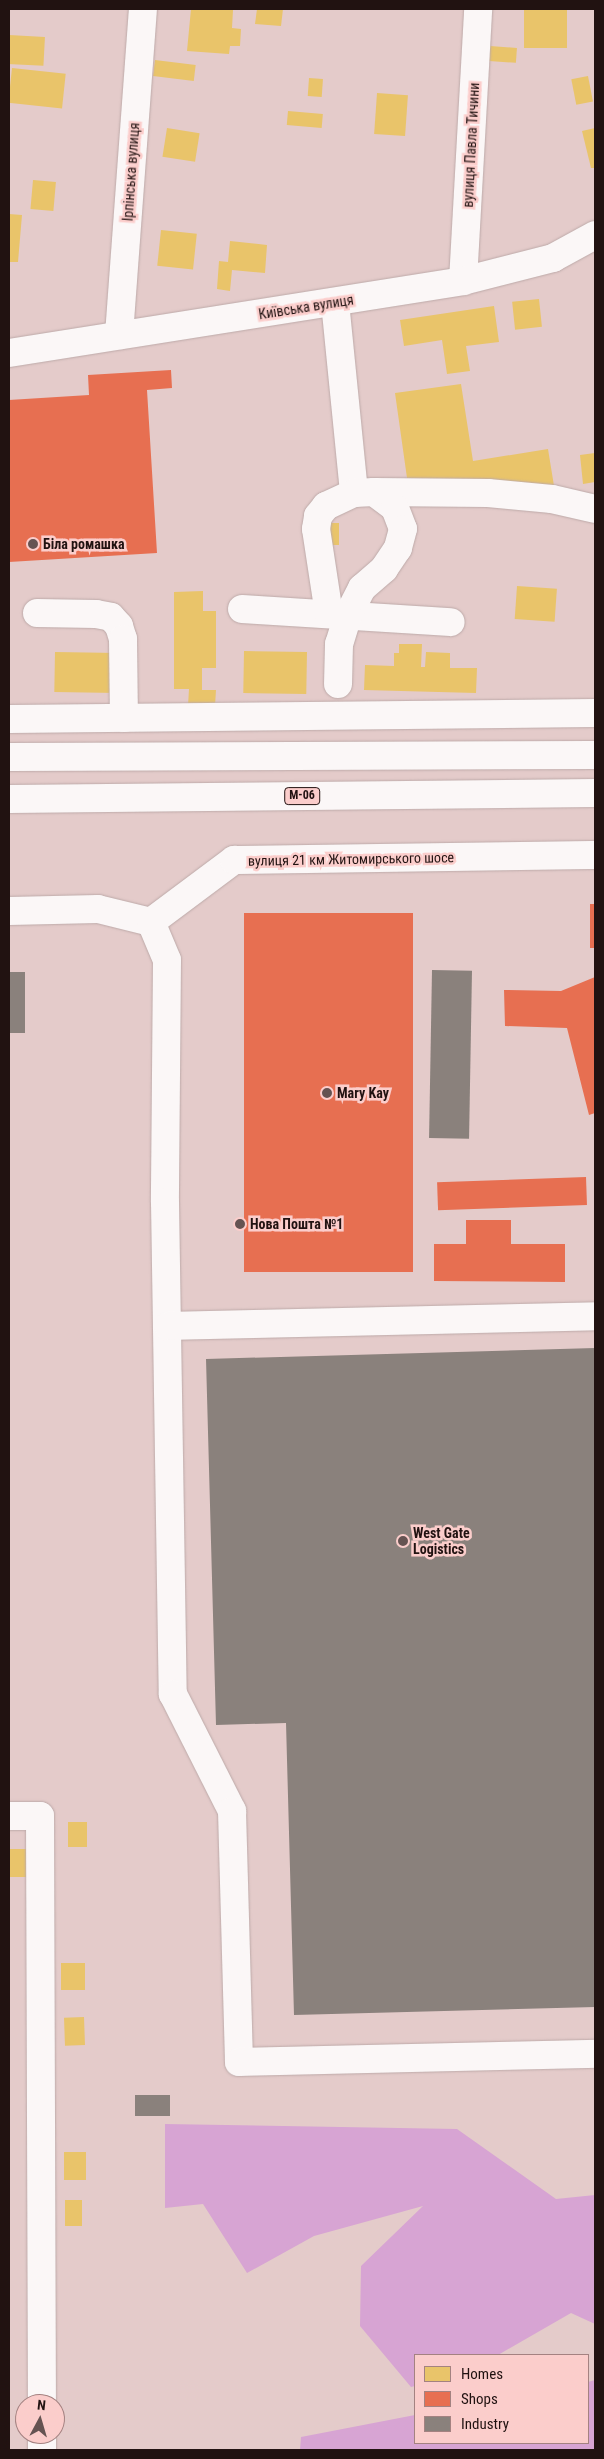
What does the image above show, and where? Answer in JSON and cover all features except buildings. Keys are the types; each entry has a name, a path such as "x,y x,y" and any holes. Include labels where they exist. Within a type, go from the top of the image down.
{"main road":[{"name":"Ірпінська вулиця","path":"119,335 143,9"},
{"name":"вулиця Павла Тичини","path":"463,281 478,9"},
{"name":"Київська вулиця","path":"9,353 463,281 553,258 595,234"},
{"path":"335,302 364,492"},
{"path":"338,615 362,588 384,569 398,548 402,529 395,508 364,492"},
{"path":"338,684 338,615 316,529 318,516 326,506 364,492 488,493 552,499 595,509"},
{"path":"242,609 450,622"},
{"path":"37,613 96,614 111,617 119,626 123,639 124,718"},
{"path":"9,719 595,713"},
{"path":"9,757 595,754"},
{"name":"М-06","path":"9,799 595,793"},
{"name":"вулиця 21 км Житомирського шосе","path":"150,922 234,860 595,855"},
{"path":"9,911 98,909 150,922 167,960 165,1202 173,1694 232,1811 239,2062 595,2054"},
{"path":"168,1326 595,1316"},
{"path":"9,1816 40,1816 42,2394"}],"shaded area":[{"path":"165,2124 457,2129 556,2199 595,2195 595,2324 571,2313 500,2354 414,2354 414,2386 411,2387 360,2326 361,2266 423,2206 314,2236 247,2273 203,2204 165,2208"},
{"path":"595,2380 595,2450 300,2450 301,2437 414,2415 414,2444 589,2444 589,2382"}],"place":[{"name":"Біла ромашка","path":"33,544"},
{"name":"Mary Kay","path":"327,1093"},
{"name":"Нова Пошта №1","path":"240,1224"},
{"name":"West Gate Logistics","path":"403,1541"}]}
